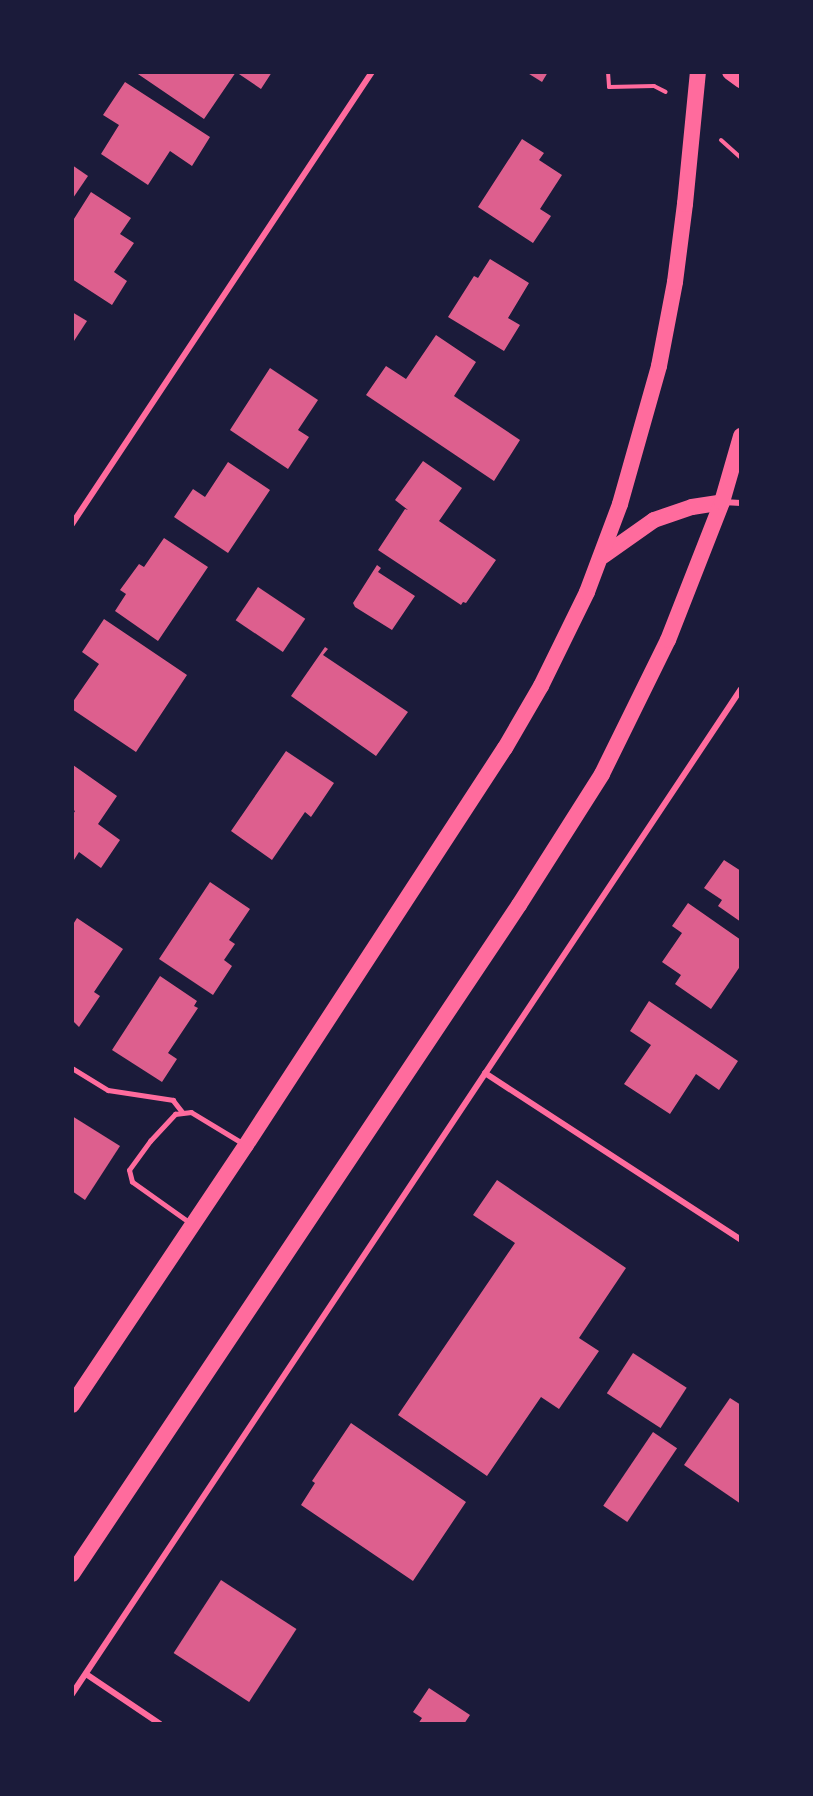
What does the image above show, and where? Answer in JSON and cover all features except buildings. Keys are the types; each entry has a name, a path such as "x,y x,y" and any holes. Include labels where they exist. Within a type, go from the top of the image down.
{"highway":[{"path":"72,1405 246,1145 505,748 541,686 603,556 639,445 659,366 675,282 698,72"},
{"path":"730,72 741,80"},
{"path":"72,1574 519,905 596,784 668,640 722,502 741,436"},
{"path":"603,556 654,520 692,507 722,502"}],"street":[{"path":"72,524 372,72"},
{"path":"722,502 741,503"},
{"path":"72,1694 741,689"},
{"path":"486,1073 741,1240"},
{"path":"86,1674 160,1724"}],"lane":[{"path":"72,1068 108,1090 173,1100 183,1113"},
{"path":"193,1225 132,1182 129,1170 150,1141 175,1114 191,1112 246,1145"}]}
